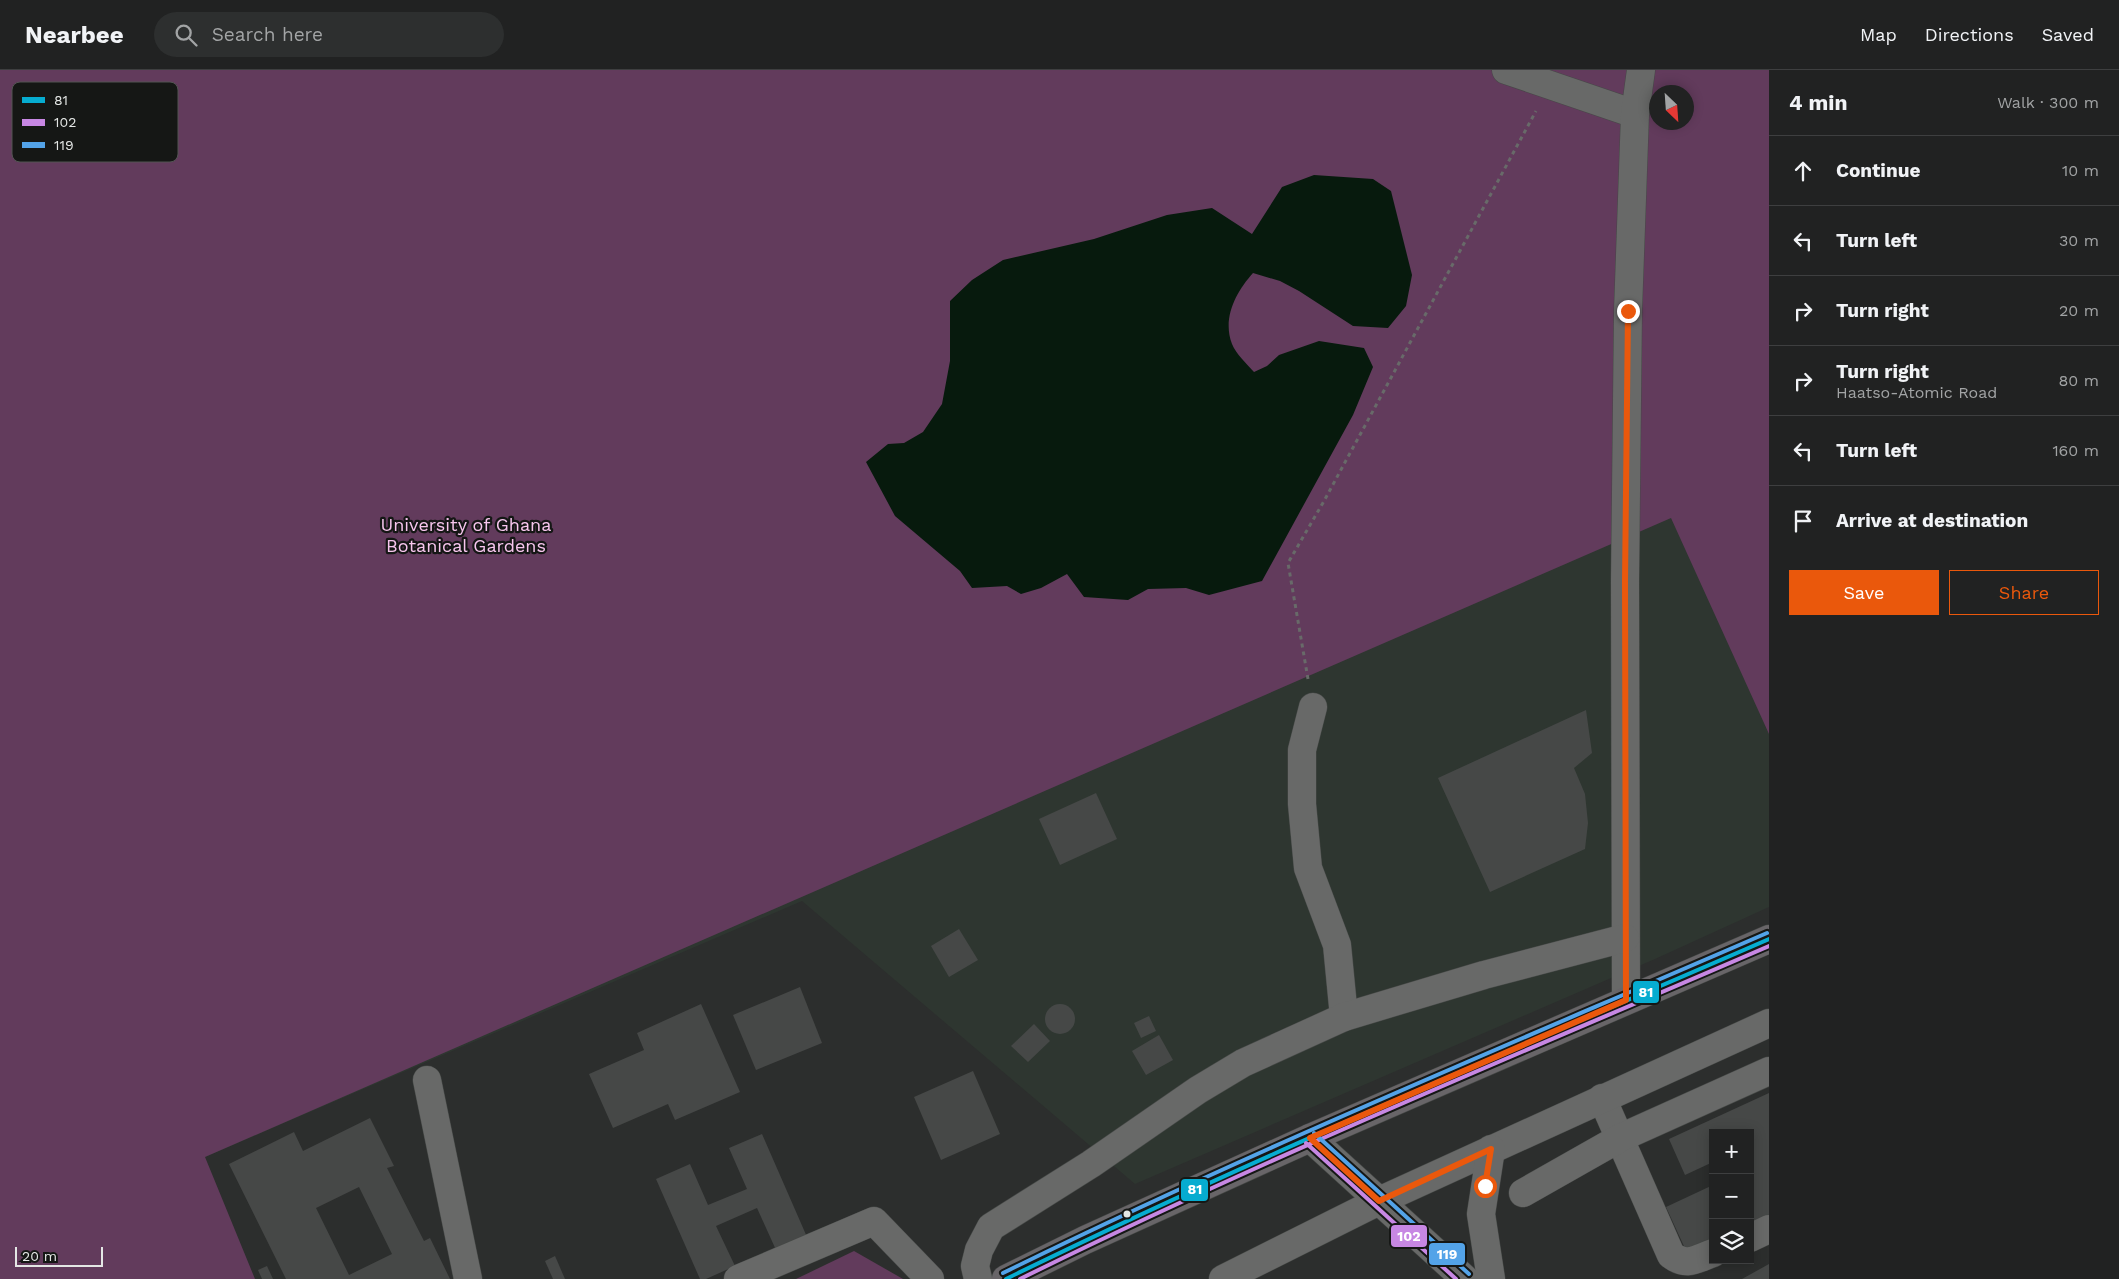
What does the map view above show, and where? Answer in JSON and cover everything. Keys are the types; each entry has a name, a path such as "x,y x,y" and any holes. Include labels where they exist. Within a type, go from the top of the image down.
{"main road":[{"path":"1006,1279 1085,1240 1310,1138 1769,939"}],"street":[{"path":"1506,70 1635,114"},
{"path":"1626,1000 1625,553 1628,311 1635,114 1641,70"},
{"path":"1313,707 1302,750 1302,804 1308,868 1337,944 1344,1017"},
{"path":"978,1279 975,1266 979,1250 991,1227 1092,1164 1198,1090 1243,1063 1344,1017 1484,975 1625,938"},
{"path":"1223,1279 1379,1201 1769,1023"},
{"path":"1523,1193 1620,1138 1769,1071"},
{"path":"427,1080 468,1279"},
{"path":"1602,1098 1671,1255 1680,1262 1691,1262 1709,1255"},
{"path":"1310,1138 1465,1279"},
{"path":"1491,1149 1481,1214 1491,1279"},
{"path":"738,1279 874,1221 930,1279"},
{"path":"1754,1236 1769,1229"}],"path":[{"path":"1313,707 1288,564 1549,86"}],"shaded area":[{"name":"University of Ghana Botanical Gardens","path":"0,70 1769,70 1769,907 1655,959 1135,1184 802,901 196,1161 0,1279"},
{"path":"1314,175 1373,179 1391,191 1412,275 1406,306 1388,328 1353,326 1299,291 1280,281 1253,273 1236,297 1230,315 1229,334 1236,351 1254,372 1267,366 1279,355 1319,341 1364,348 1373,367 1353,415 1262,581 1209,595 1186,588 1148,589 1128,600 1084,597 1067,574 1041,588 1021,594 1007,586 972,588 960,571 895,516 866,462 888,444 904,443 923,432 942,404 950,361 950,301 972,280 1003,260 1094,239 1167,215 1212,208 1252,234 1282,187"}],"green space":[{"name":"University of Ghana Botanical Gardens","path":"0,70 1769,70 1769,734 1671,518 205,1157 255,1279 0,1279"},
{"path":"854,1251 903,1279 796,1279"}],"building":[{"path":"1586,710 1592,753 1574,768 1585,794 1588,823 1585,849 1490,892 1438,778"},
{"path":"1096,793 1117,839 1060,865 1039,819"},
{"path":"959,929 978,960 949,977 931,946"},
{"path":"800,987 822,1043 756,1070 733,1015"},
{"path":"701,1004 740,1092 675,1120 668,1104 613,1128 589,1074 644,1050 637,1033"},
{"path":"1060,1004 1071,1008 1075,1019 1071,1030 1060,1034 1049,1030 1045,1019 1049,1008"},
{"path":"1149,1016 1156,1031 1141,1038 1134,1023"},
{"path":"1034,1024 1050,1041 1028,1062 1011,1046"},
{"path":"1159,1035 1173,1060 1146,1075 1132,1051"},
{"path":"973,1071 1000,1134 941,1160 914,1097"},
{"path":"1769,1093 1769,1218 1754,1225 1754,1129 1709,1129 1709,1164 1685,1175 1669,1139"},
{"path":"370,1118 394,1166 387,1168 424,1241 430,1238 450,1279 286,1279 229,1164 294,1132 303,1151","holes":["359,1187 392,1254 349,1275 316,1208"]},
{"path":"762,1134 807,1237 776,1250 757,1208 716,1226 735,1266 706,1279 700,1279 656,1179 690,1164 708,1205 747,1189 729,1148"},
{"path":"1709,1187 1709,1246 1688,1255 1666,1207"},
{"path":"555,1256 565,1279 553,1279 545,1261"},
{"path":"1769,1264 1769,1279 1742,1279"},
{"path":"267,1266 273,1279 262,1279 258,1270"}],"transit line":[{"name":"119","path":"1003,1273 1287,1141 1767,933"},
{"name":"81","path":"1006,1279 1290,1147 1769,939"},
{"name":"102","path":"1020,1279 1112,1234 1299,1149 1769,946"},
{"name":"119","path":"1314,1133 1469,1274"},
{"name":"102","path":"1306,1143 1456,1279"}],"route":[{"path":"1485,1186 1491,1149 1379,1201 1310,1138 1626,1000 1625,582 1628,311"}]}
